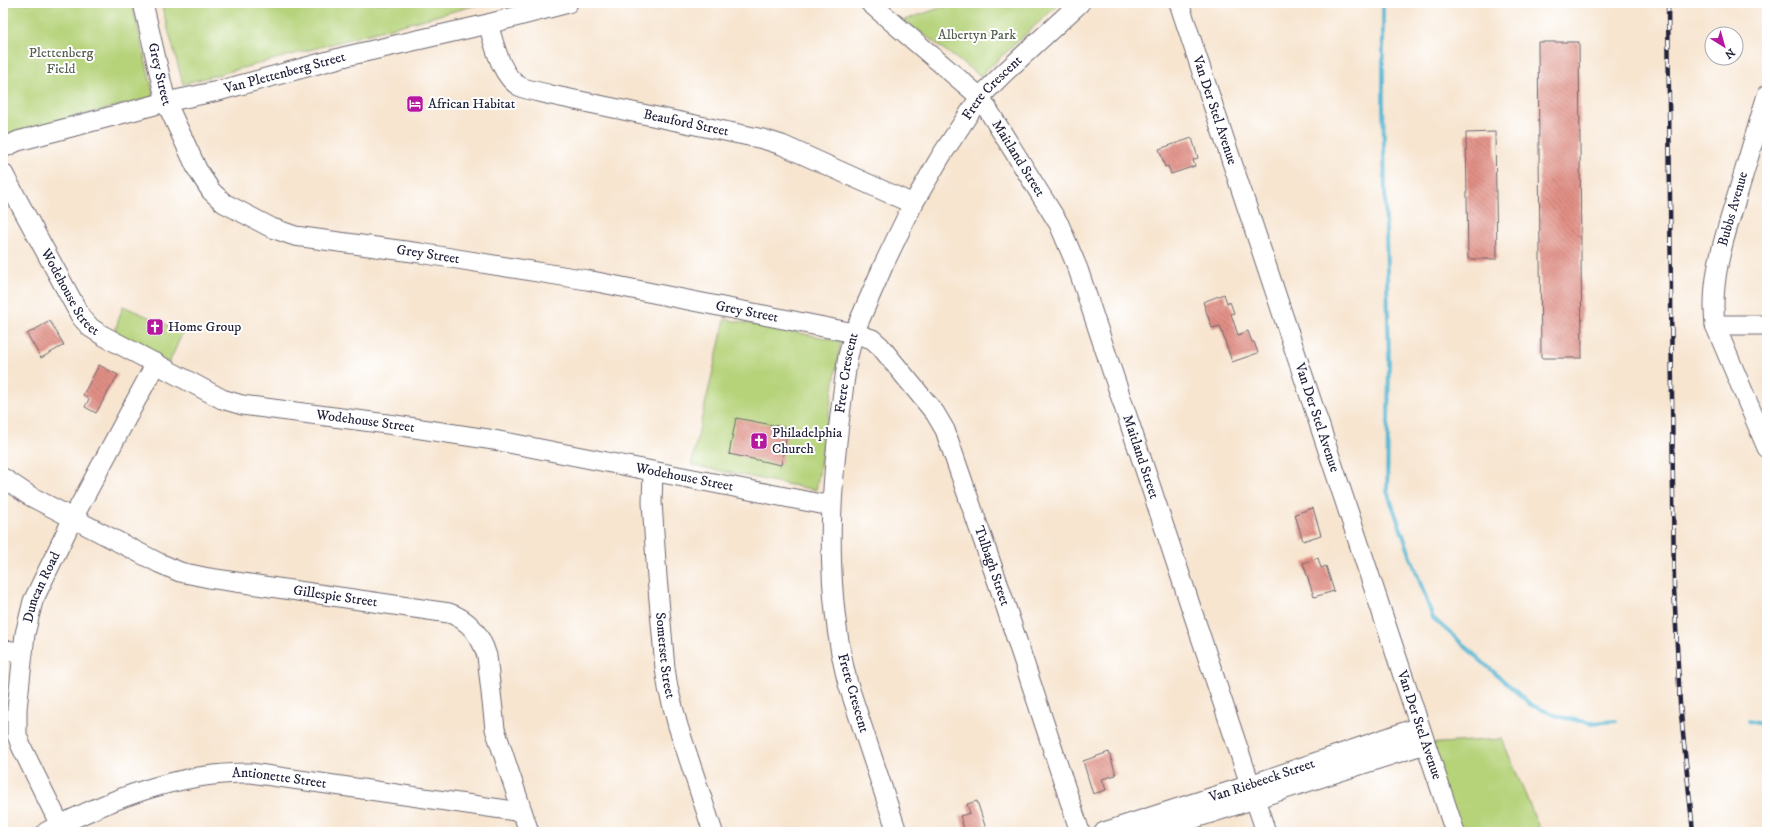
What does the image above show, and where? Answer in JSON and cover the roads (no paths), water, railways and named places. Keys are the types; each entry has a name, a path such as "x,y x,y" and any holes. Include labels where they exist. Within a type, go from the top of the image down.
{"street":[{"name":"Grey Street","path":"143,3 166,102 195,164 211,191 224,203 272,228 286,234 588,280 854,333"},
{"name":"Van Plettenberg Street","path":"3,148 18,141 166,102 218,91 347,56 488,24 568,3"},
{"path":"870,3 980,97"},
{"name":"Frere Crescent","path":"897,832 856,710 842,662 837,630 830,553 831,506 848,356 854,333 884,264 913,204 941,156 980,97 1080,3"},
{"name":"Van Der Stel Avenue","path":"1179,3 1455,832"},
{"name":"Beauford Street","path":"488,24 497,53 505,70 510,78 521,87 551,95 763,139 782,145 913,204"},
{"name":"Bubbs Avenue","path":"1767,95 1717,265 1713,304 1715,325 1767,448"},
{"name":"Maitland Street","path":"980,97 1059,224 1069,245 1266,832"},
{"name":"Wodehouse Street","path":"3,173 66,290 86,323 102,335 222,399 242,405 395,425 494,440 831,506"},
{"path":"1715,325 1767,325"},
{"name":"Tulbagh Street","path":"854,333 872,339 880,346 935,413 945,430 1000,589 1080,832"},
{"name":"Duncan Road","path":"53,828 17,735 17,709 23,652 33,601 73,518 156,364"},
{"name":"Somerset Street","path":"653,472 652,502 657,577 668,688 678,726 713,832"},
{"name":"Gillespie Street","path":"3,478 30,496 163,565 193,576 449,613 462,618 475,630 485,647 496,729 529,832"},
{"path":"3,650 23,652"},
{"name":"Van Riebeeck Street","path":"1152,832 1252,792 1422,735"},
{"name":"Antionette Street","path":"53,828 121,797 192,777 232,772 251,773 522,812"},
{"name":"Van Riebeeck Street","path":"1104,832 1252,792"}],"waterway":[{"path":"1383,3 1383,104 1389,360 1387,491 1433,618 1531,705 1560,717 1592,723 1616,721"},
{"path":"1748,721 1767,725"}],"railway":[{"path":"1668,3 1674,588 1680,704 1693,832"}],"place":[{"name":"African Habitat","path":"415,104"},
{"name":"Home Group","path":"155,327"},
{"name":"Philadelphia Church","path":"759,441"}],"park label":[{"name":"Albertyn Park","path":"977,35"},
{"name":"Plettenberg Field","path":"61,62"}]}
